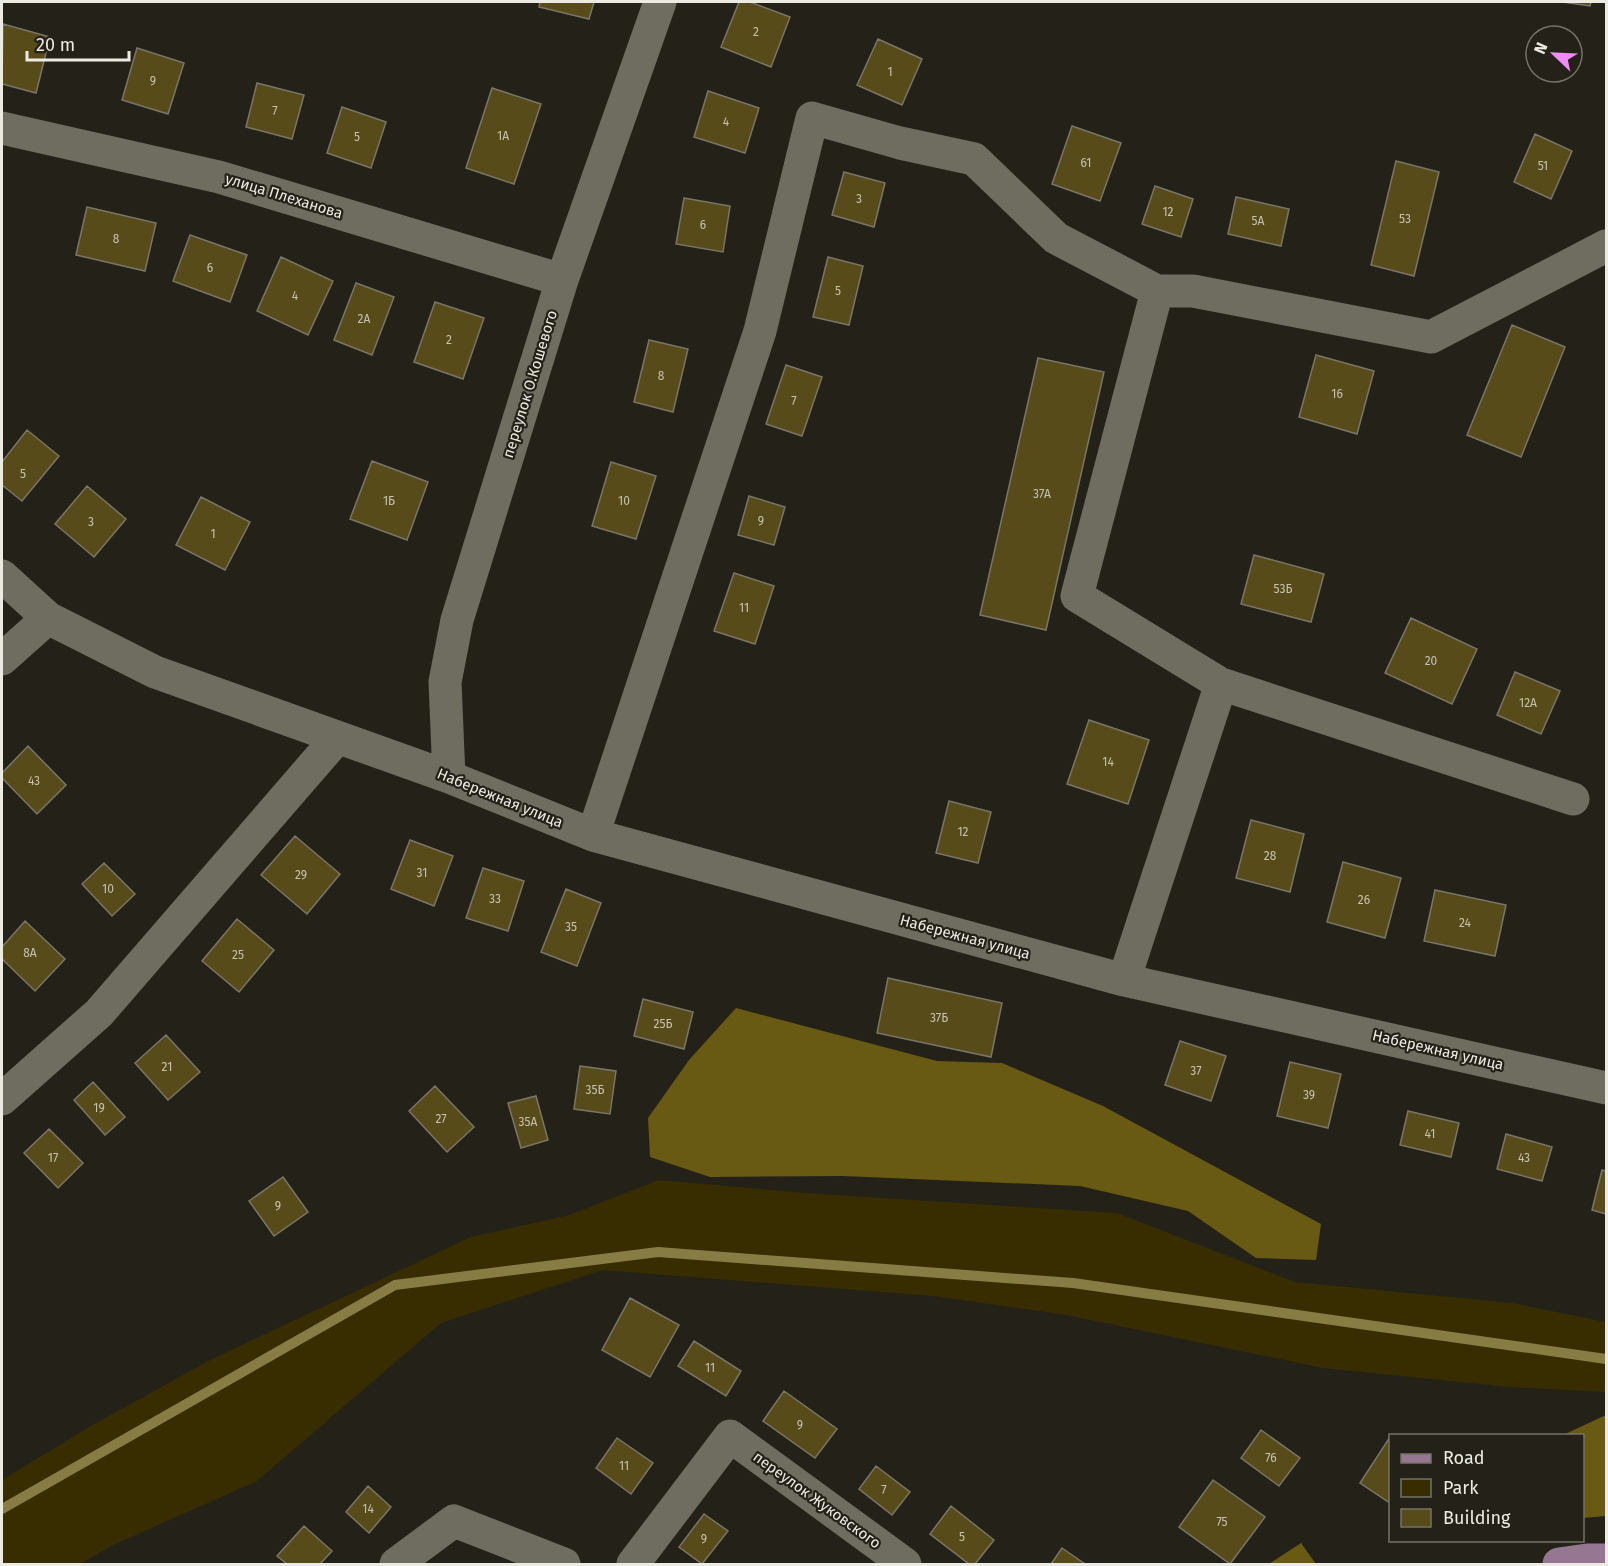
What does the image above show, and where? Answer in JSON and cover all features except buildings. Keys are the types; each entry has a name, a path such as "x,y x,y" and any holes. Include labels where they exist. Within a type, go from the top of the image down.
{"street":[{"name":"переулок О.Кошевого","path":"449,777 445,682 458,620 562,280 660,2"},
{"path":"593,835 760,331 812,118 900,143 974,159 1056,238 1157,291 1193,291 1431,337 1606,246"},
{"name":"улица Плеханова","path":"2,128 219,177 562,280"},
{"path":"1157,291 1077,597 1221,684 1573,799"},
{"name":"Набережная улица","path":"2,576 48,618 155,672 449,777 593,835 1124,980 1606,1088"},
{"path":"2,659 48,618"},
{"path":"1124,980 1221,684"},
{"path":"2,1099 99,1013 337,738"},
{"name":"переулок Жуковского","path":"633,1564 730,1436 904,1564"},
{"path":"396,1564 454,1521 564,1564"}],"green space":[{"path":"659,1180 805,1193 1117,1213 1295,1282 1512,1303 1606,1322 1606,1392 1509,1387 1323,1368 1066,1315 933,1296 602,1270 441,1323 257,1481 111,1546 80,1564 2,1564 2,1480 91,1426 212,1359 471,1237 569,1215"}],"shaded area":[{"path":"736,1008 937,1061 1002,1063 1103,1106 1321,1224 1316,1260 1256,1258 1188,1211 1080,1186 843,1176 710,1177 650,1157 648,1118 689,1060"},
{"path":"1606,1415 1606,1516 1584,1518 1584,1434 1565,1434"},
{"path":"1301,1543 1316,1564 1269,1564"}],"waterway":[{"path":"2,1509 395,1285 658,1252 1073,1283 1606,1359"}]}
